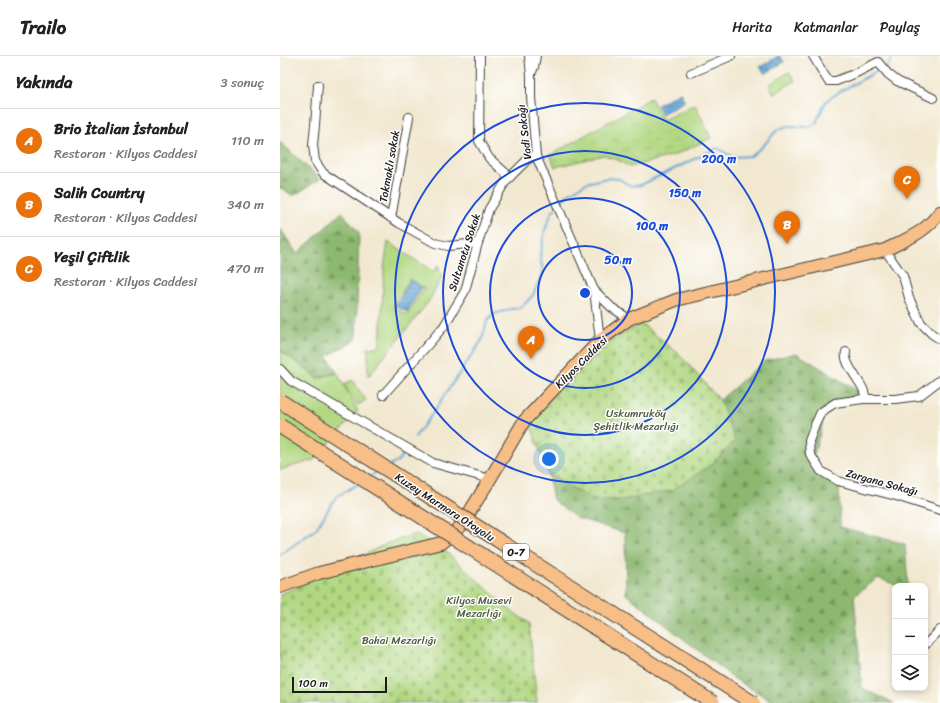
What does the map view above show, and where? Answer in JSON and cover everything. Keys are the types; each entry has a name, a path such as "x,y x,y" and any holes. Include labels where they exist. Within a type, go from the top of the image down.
{"highway":[{"name":"Kuzey Marmara Otoyolu","path":"280,401 753,703"},
{"name":"Kuzey Marmara Otoyolu","path":"280,426 713,703"}],"main road":[{"name":"Kilyos Caddesi","path":"280,587 319,573 440,543 460,526 490,479 524,420 600,340 629,319 676,300 885,250 914,236 929,226 940,212"}],"street":[{"path":"480,56 479,141 489,158 510,177"},
{"name":"Vadi Sokağı","path":"529,56 536,156 594,290"},
{"path":"531,75 536,56"},
{"path":"691,73 731,56"},
{"path":"813,56 828,80 836,81 878,62 888,74 897,81 933,98"},
{"path":"318,85 313,145 315,161 323,173 391,218 435,243 448,246 478,243"},
{"name":"Tokmaklı sokak","path":"391,218 408,117"},
{"name":"Sultanotu Sokak","path":"383,395 444,326 465,291 489,209 506,180 528,159 536,156"},
{"path":"885,250 903,276 908,298 921,323 932,334 940,339"},
{"path":"594,290 611,307 629,319"},
{"path":"594,290 600,340"},
{"path":"846,352 845,357 864,389 866,399"},
{"path":"280,369 291,381 433,463 490,479"},
{"name":"Zargana Sokağı","path":"940,380 919,396 895,399 866,399 835,403 821,412 809,442 810,454 821,471 838,481 896,496 940,510"},
{"path":"928,642 940,630"}],"green space":[{"path":"789,72 795,81 774,94 769,85"},
{"path":"651,98 663,120 695,104 711,138 675,155 630,167 618,160 604,155 555,167 550,155"},
{"path":"280,142 320,179 293,196 282,188 280,189"},
{"path":"342,212 359,233 356,340 327,356 337,373 318,378 280,350 280,228 297,254"},
{"path":"388,242 434,272 438,265 442,277 429,301 368,377 368,348 380,346 384,268","holes":["410,278 424,288 407,315 394,307"]},
{"name":"Uskumruköy Şehitlik Mezarlığı","path":"642,324 678,353 720,400 735,441 712,464 673,490 622,500 591,499 548,473 529,421 594,352 614,338"},
{"path":"280,350 318,378 337,373 358,411 314,460 280,470"},
{"path":"796,353 861,393 826,411 812,462 839,481 840,527 905,544 908,583 892,584 878,578 854,596 862,688 894,703 775,703 735,679 626,594 625,533 577,518 553,500 548,473 591,499 734,441 720,400 764,361"},
{"path":"352,380 366,400 358,405 344,385"},
{"name":"Bahai Mezarlığı","path":"415,534 443,549 511,611 529,623 537,703 280,703 280,594 388,543"}],"water":[{"path":"780,56 784,62 765,74 760,67"},
{"path":"680,92 685,101 662,114 657,105"},
{"path":"410,280 422,287 407,312 396,306"}],"waterway":[{"path":"884,67 888,66 893,56"},
{"path":"560,203 568,194 586,183 607,178 619,179 631,186 641,185 717,148 733,157 751,156 763,146 777,130 788,126 810,127 816,123 826,101 881,69"},
{"path":"415,437 482,340 487,321 494,314 521,308 533,295 543,271 540,256 545,230 552,212 556,208"},
{"path":"390,465 398,461 404,453"},
{"path":"369,477 379,471"},
{"path":"280,555 316,529 336,497 358,484"}],"place":[{"name":"Yeşil Çiftlik","path":"907,199"},
{"name":"Salih Country","path":"787,244"},
{"name":"Brio İtalian İstanbul","path":"531,359"}],"park label":[{"name":"Kilyos Musevi Mezarlığı","path":"479,606"}]}
